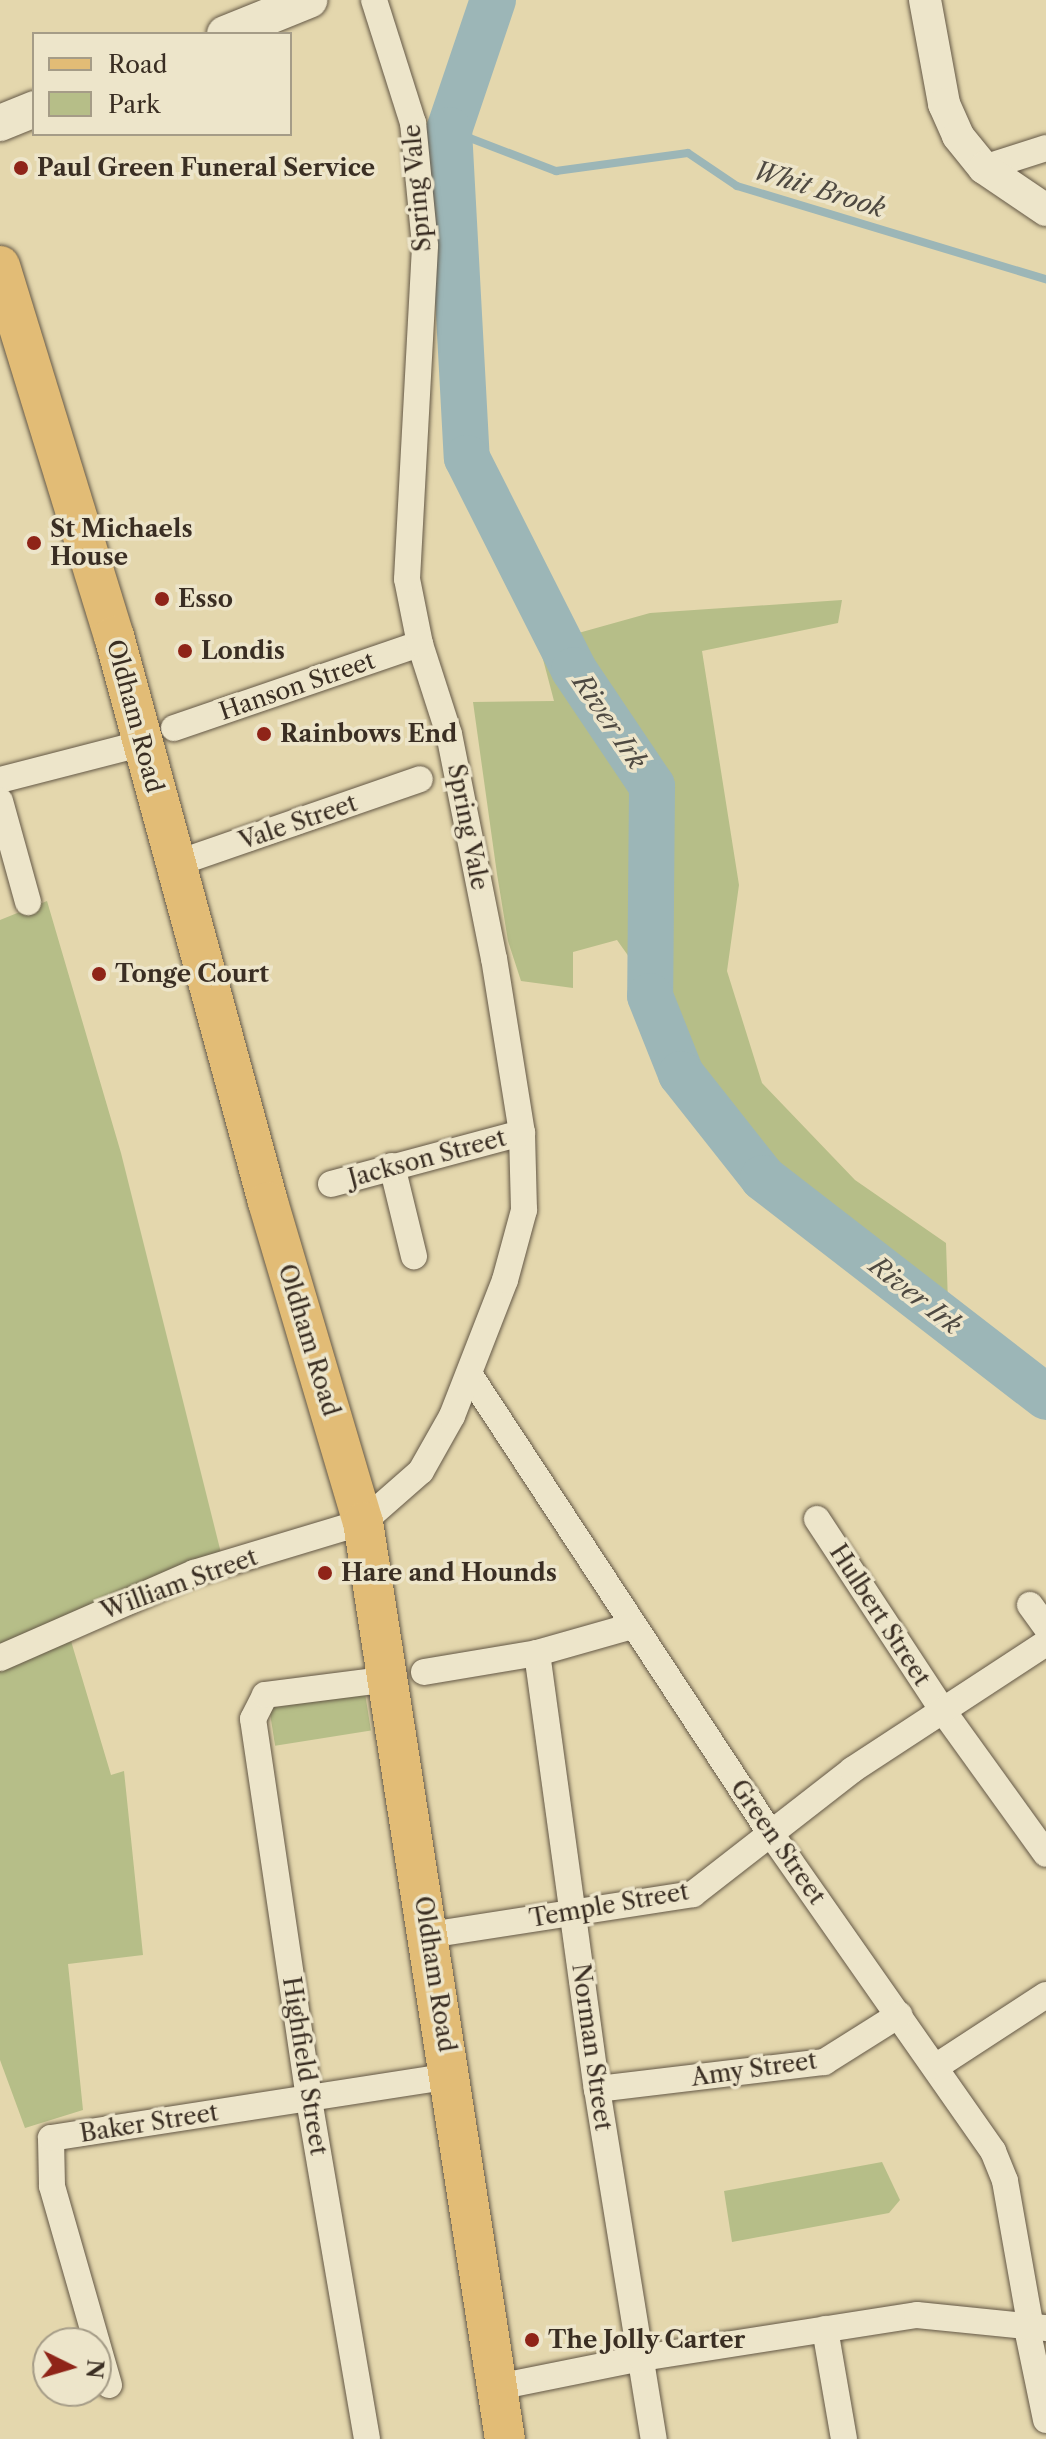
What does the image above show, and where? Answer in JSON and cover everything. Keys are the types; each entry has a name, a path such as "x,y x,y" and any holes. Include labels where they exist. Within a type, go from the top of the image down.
{"main road":[{"path":"230,32 309,0"},
{"path":"0,123 32,110"},
{"name":"Oldham Road","path":"0,266 159,736 175,864 407,1675 429,1935 505,2439"}],"street":[{"name":"Spring Vale","path":"363,1522 421,1471 471,1377 524,1210 522,1133 449,734 420,644 407,579 425,245 413,123 374,0"},
{"path":"925,0 944,104 958,136 984,168 1046,210"},
{"path":"984,168 1046,148"},
{"name":"Hanson Street","path":"0,780 159,736 420,644"},
{"name":"Vale Street","path":"175,864 420,779"},
{"path":"0,801 28,902"},
{"name":"Jackson Street","path":"331,1184 522,1133"},
{"path":"392,1166 414,1256"},
{"name":"Green Street","path":"471,1377 771,1834 937,2066 1001,2166 1035,2328 1046,2420"},
{"name":"Hulbert Street","path":"817,1519 943,1711 1046,1854"},
{"name":"William Street","path":"0,1658 194,1573 363,1522"},
{"path":"1030,1605 1046,1627"},
{"path":"407,1675 537,1653 632,1626"},
{"name":"Hulbert Street","path":"771,1834 852,1770 1046,1643"},
{"name":"Norman Street","path":"537,1653 597,2089 654,2439"},
{"name":"Highfield Street","path":"367,2439 309,2098 253,1719 265,1695 407,1675"},
{"name":"Temple Street","path":"429,1935 693,1894 771,1834"},
{"path":"937,2066 1046,1995"},
{"name":"Amy Street","path":"597,2089 824,2062 899,2015"},
{"name":"Baker Street","path":"92,2327 52,2186 51,2138 450,2076"},
{"path":"498,2387 642,2358 929,2314 1035,2328"},
{"path":"825,2329 844,2439"}],"green space":[{"path":"842,600 838,623 702,651 739,885 727,971 762,1083 855,1180 946,1243 948,1303 839,1223 741,1169 678,1088 639,971 617,940 573,952 573,988 521,981 508,941 497,874 473,702 554,701 539,644 650,613"},
{"path":"47,901 121,1153 221,1553 71,1641 111,1775 124,1771 143,1955 68,1964 83,2110 25,2128 0,2060 0,920"},
{"path":"365,1693 371,1731 275,1746 269,1708"},
{"path":"882,2162 900,2200 889,2213 732,2242 724,2191"}],"waterway":[{"name":"River Irk","path":"493,0 449,130 467,458 574,670 652,786 650,996 681,1074 763,1178 1046,1397"},
{"name":"Whit Brook","path":"449,130 556,171 688,153 737,186 1046,279"}],"place":[{"name":"Paul Green Funeral Service","path":"21,168"},
{"name":"St Michaels House","path":"34,543"},
{"name":"Esso","path":"162,599"},
{"name":"Londis","path":"185,651"},
{"name":"Rainbows End","path":"264,734"},
{"name":"Tonge Court","path":"99,974"},
{"name":"Hare and Hounds","path":"325,1573"},
{"name":"The Jolly Carter","path":"532,2340"}]}
